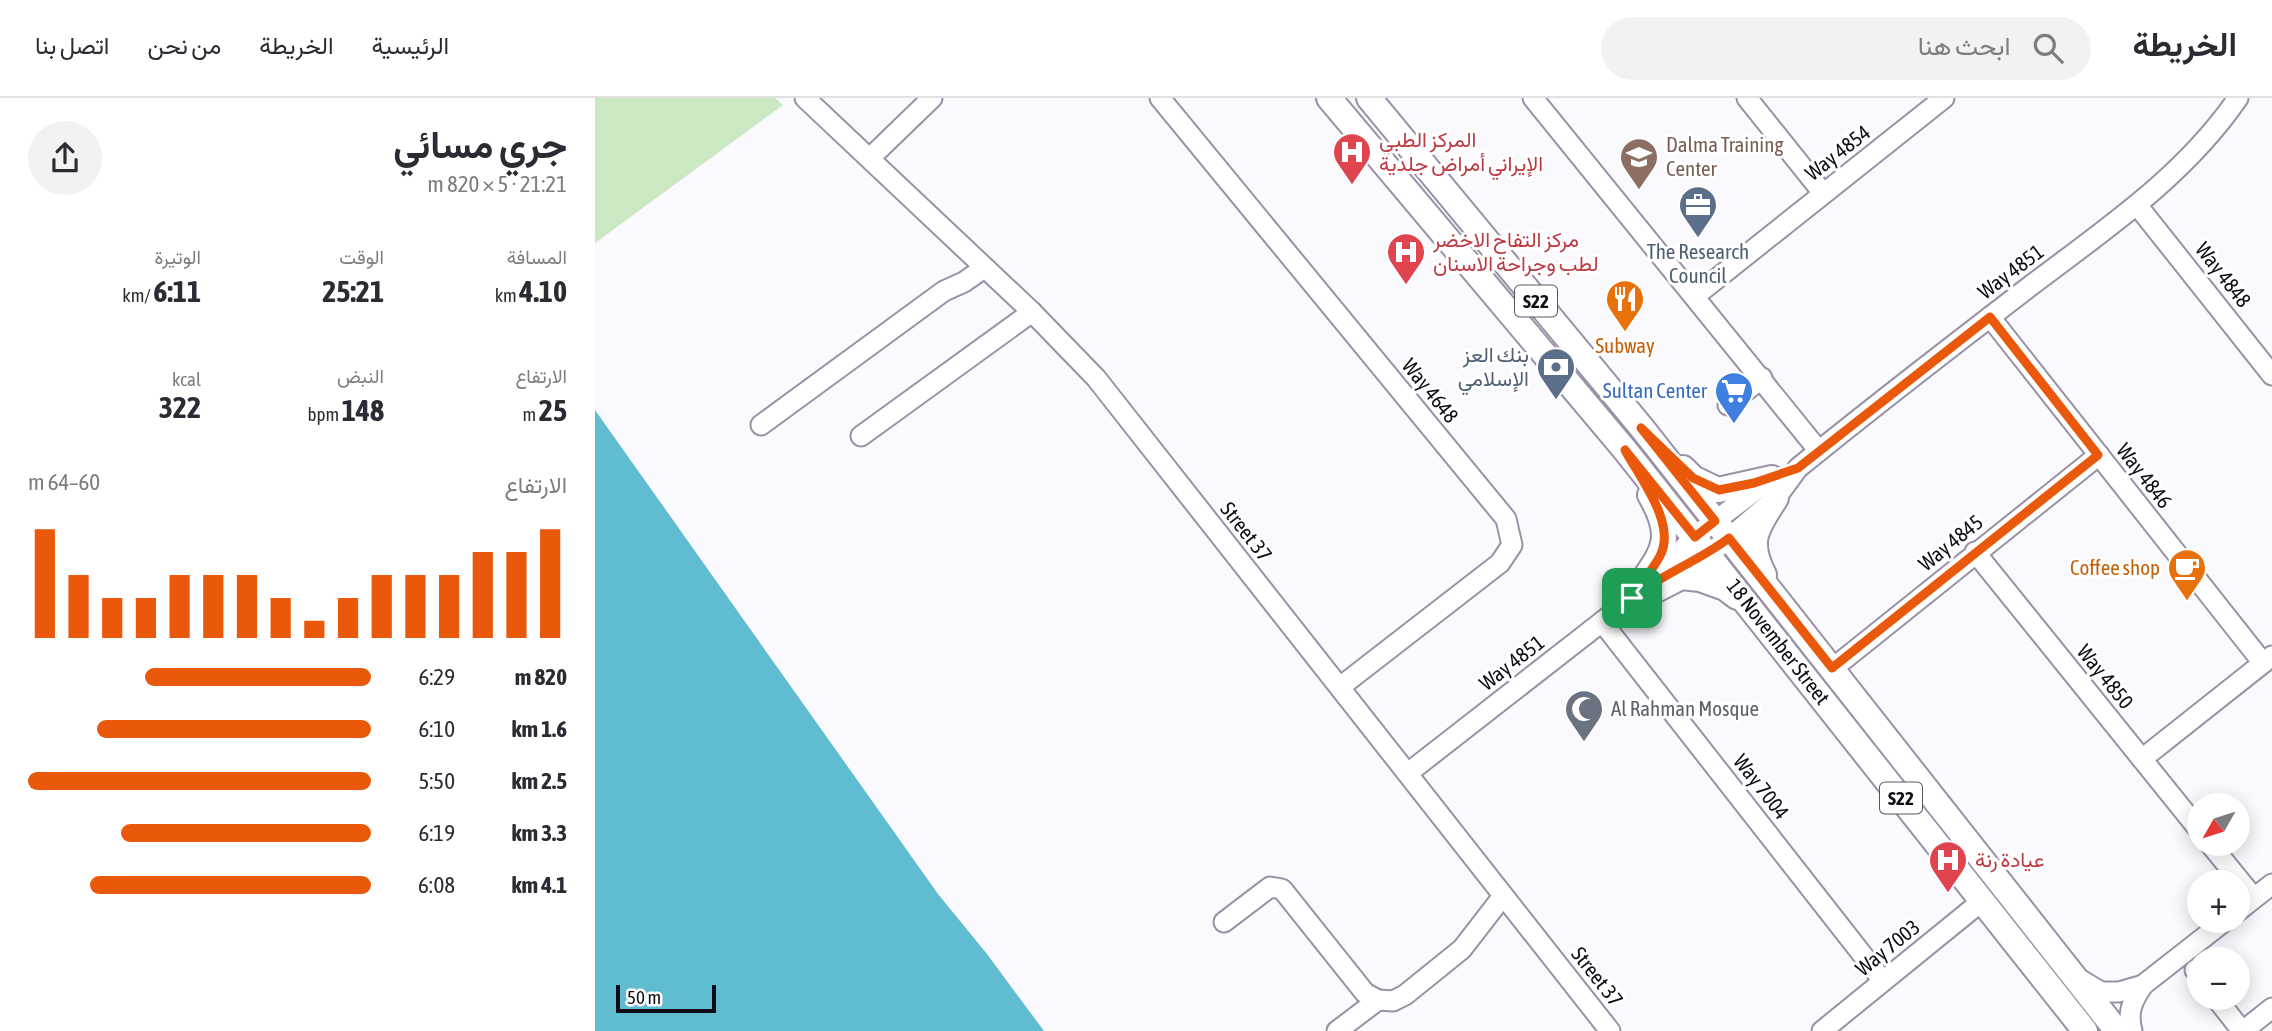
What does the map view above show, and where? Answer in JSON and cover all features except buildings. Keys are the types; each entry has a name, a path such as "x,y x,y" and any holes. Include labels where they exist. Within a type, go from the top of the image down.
{"main road":[{"name":"18 November Street","path":"1329,98 1702,545 2085,1031"},
{"name":"18 November Street","path":"1369,98 1722,529 2117,1031"},
{"path":"1641,428 1693,478 1719,490 1774,488 1755,534 1755,544 1762,572 1793,619"},
{"path":"1625,450 1661,513 1664,536 1661,554 1638,593"},
{"path":"1638,593 1650,593 1681,577 1700,579 1725,587 1753,610"}],"street":[{"name":"Street 37","path":"805,98 1032,312 1096,378 1610,1031"},
{"path":"870,158 932,98"},
{"name":"Way 4648","path":"1160,98 1506,519 1512,545 1500,562 1340,687"},
{"path":"1534,98 1819,451"},
{"path":"1747,98 1823,194"},
{"name":"Way 4854","path":"1695,296 1944,98"},
{"name":"Way 4851","path":"1408,773 2137,205 2185,163 2238,98"},
{"name":"Way 4848","path":"2137,205 2272,374"},
{"path":"761,425 944,292 984,268"},
{"path":"860,436 1032,312"},
{"name":"Way 4846","path":"1990,317 2098,455 2267,659"},
{"path":"1728,405 1762,378"},
{"name":"Way 4845","path":"1832,668 2098,455"},
{"name":"Way 4850","path":"1975,552 2187,815"},
{"name":"Way 7004","path":"1602,622 1883,981"},
{"path":"2142,759 2267,659"},
{"path":"2220,856 2255,898"},
{"path":"2250,902 2272,884"},
{"path":"1224,922 1270,887 1283,889 1365,993 1378,1000 1393,1001 1405,996 1462,949 1503,896"},
{"name":"Way 7003","path":"1823,1031 1982,901"},
{"path":"2132,1031 2128,1016 2134,997 2143,985 2209,933"},
{"path":"2071,974 2101,992 2119,992 2143,985"},
{"path":"1337,1031 1378,1000"},
{"path":"2225,1010 2242,1031 2272,1007"}],"green space":[{"path":"595,98 775,98 783,105 595,243"}],"water":[{"path":"595,410 938,894 1044,1031 595,1031"}],"place":[{"name":"المركز الطبي الإيراني أمراض جلدية","path":"1352,186"},
{"name":"Dalma Training Center","path":"1639,191"},
{"name":"The Research Council","path":"1698,239"},
{"name":"مركز التفاح الاخضر لطب وجراحة الاسنان","path":"1406,286"},
{"name":"Subway","path":"1625,333"},
{"name":"بنك العز الإسلامي","path":"1556,401"},
{"name":"Sultan Center","path":"1734,425"},
{"name":"Coffee shop","path":"2187,602"},
{"name":"Al Rahman Mosque","path":"1584,743"},
{"name":"عيادة رنة","path":"1948,894"}],"route":[{"path":"1990,317 2098,455 1832,668 1729,538 1709,554 1632,598 1661,554 1664,528 1661,513 1625,450 1695,537 1715,521 1641,428 1693,478 1719,490 1772,478 1798,468 1990,317"}]}
